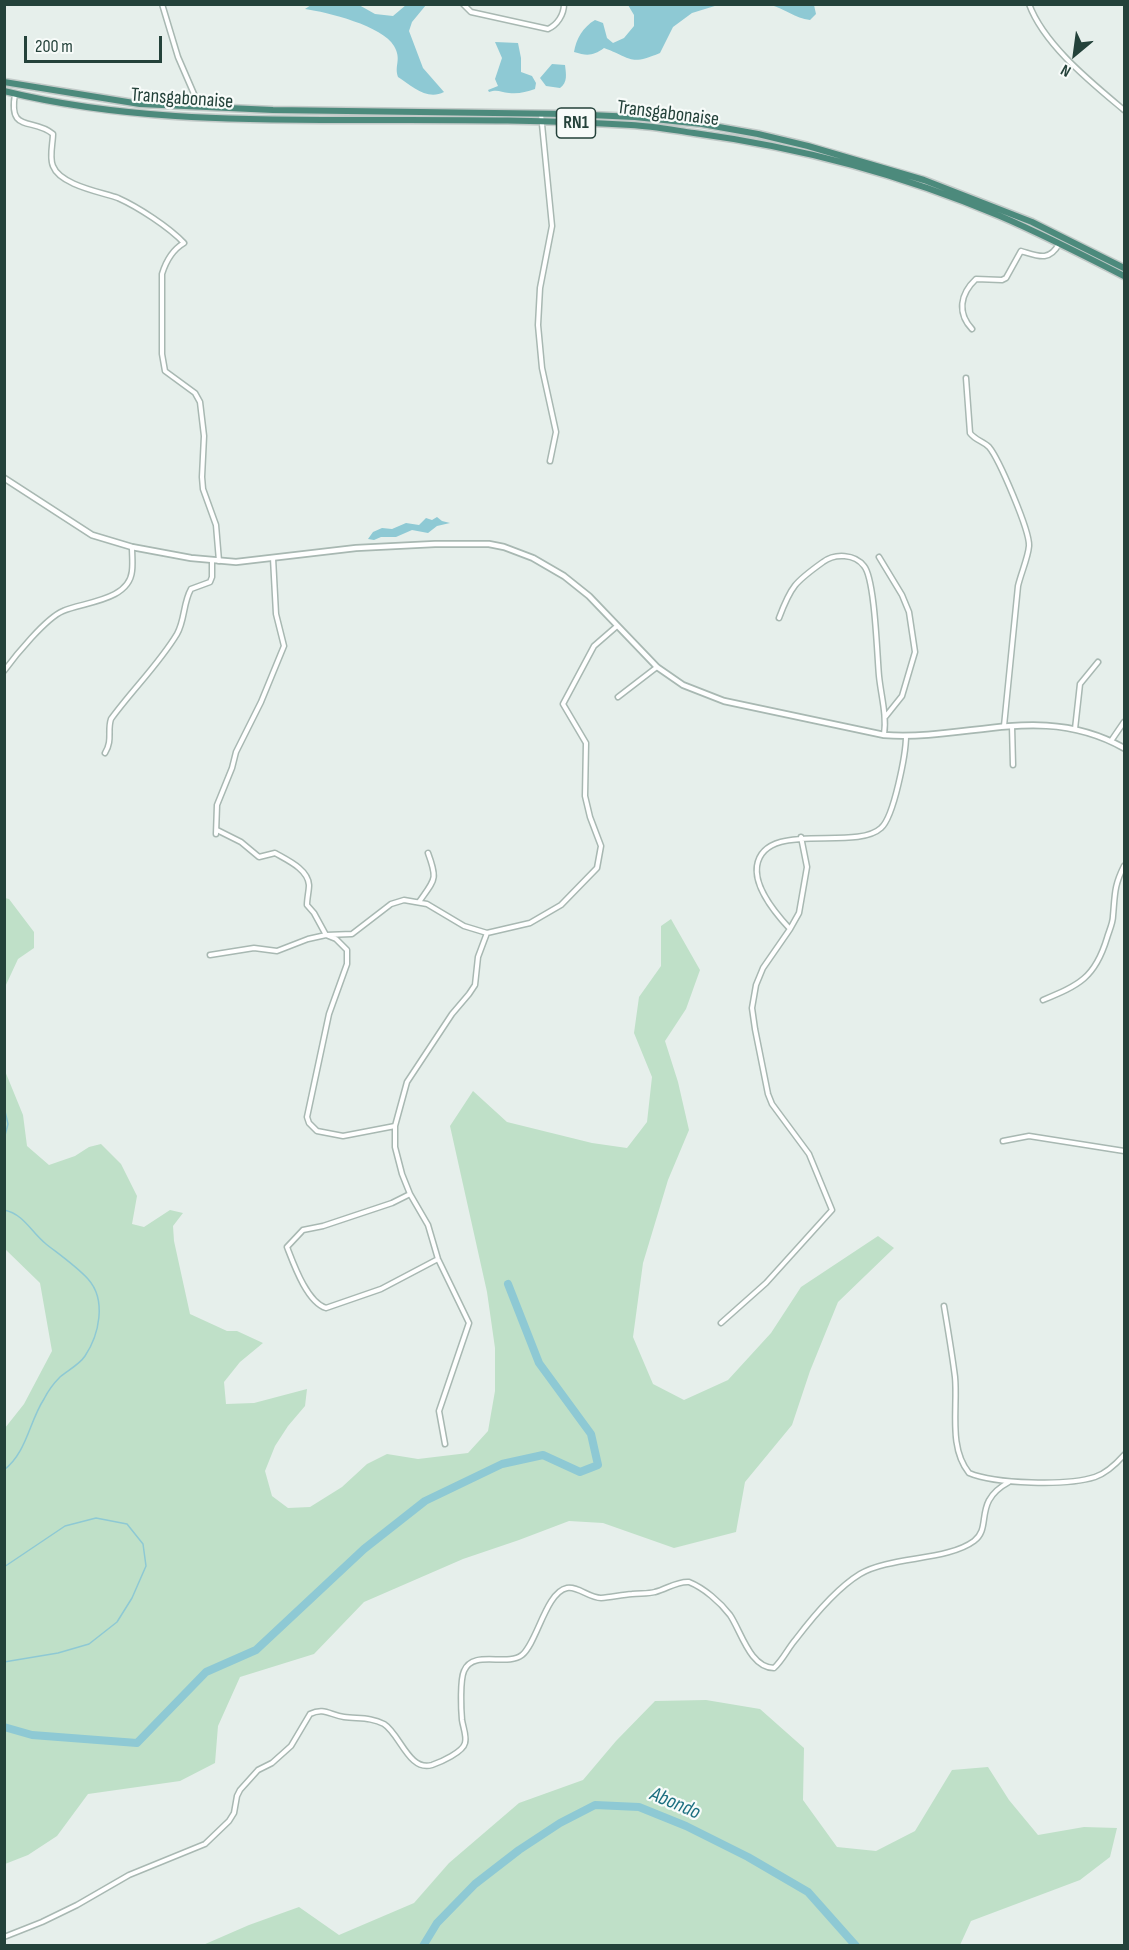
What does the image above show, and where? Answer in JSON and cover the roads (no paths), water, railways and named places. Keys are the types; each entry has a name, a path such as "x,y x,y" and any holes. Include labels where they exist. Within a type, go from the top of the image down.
{"highway":[{"name":"Transgabonaise","path":"4,82 140,104 282,110 635,117 702,124 759,134 883,166 973,198 1041,226 1125,268"},
{"name":"Transgabonaise","path":"4,91 84,107 181,116 249,119 542,121 635,125 732,138 852,166 918,186 993,213 1125,276"}],"street":[{"path":"162,4 177,57 194,93 194,107"},
{"path":"464,4 471,12 548,30 555,26 564,11 564,4"},
{"path":"1029,4 1045,31 1070,63 1125,110"},
{"path":"15,93 13,107 17,119 53,134 52,165 57,173 66,180 120,199 172,231 184,243 171,255 162,274 162,354 165,371 195,393 200,402 204,436 203,489 216,525 219,561"},
{"path":"541,114 552,226 540,288 538,325 542,368 556,432 550,461"},
{"path":"972,328 964,321 962,312 962,303 972,282 976,279 1002,280 1006,278 1021,251 1038,256 1048,256 1054,252 1059,243"},
{"path":"966,378 970,434 989,447 1003,472 1029,539 1028,555 1018,586 1004,726"},
{"path":"4,478 92,535 132,548 212,561 236,562 356,548 451,543 489,544 519,552 557,571 589,596 657,667 683,685 724,701 885,735 906,736 1004,726 1053,725 1075,729 1125,748"},
{"path":"4,671 54,616 62,611 102,601 125,585 132,573 132,548"},
{"path":"779,618 794,584 828,558 842,555 864,566 868,573 872,598 879,678 886,717 885,735"},
{"path":"879,557 909,612 915,652 902,696 886,717"},
{"path":"273,558 275,606 284,646 261,702 236,752 216,808 217,832 241,842 259,857 275,853 298,865 309,885 307,905 326,935 336,939 344,946 348,954 347,964 329,1014 321,1059 313,1084 309,1123 316,1131 343,1136 395,1126"},
{"path":"105,753 110,744 111,719 177,633 190,589 210,582 212,561"},
{"path":"210,955 254,948 277,951 308,939 326,935 352,934 391,904 404,900 419,902 464,926 487,933 530,923 561,905 597,868 601,846 585,796 586,743 563,704 594,646 617,626"},
{"path":"1075,729 1080,684 1098,662"},
{"path":"618,698 657,667"},
{"path":"1111,741 1125,722"},
{"path":"1012,726 1013,765"},
{"path":"790,929 775,913 758,880 758,860 762,853 771,847 801,837 859,838 872,834 883,826 891,811 895,796 906,736"},
{"path":"721,1323 766,1282 832,1210 809,1154 772,1104 768,1094 752,1008 756,985 763,968 799,913 807,867 801,837"},
{"path":"419,902 434,879 428,853"},
{"path":"1043,1000 1081,981 1096,967 1113,919 1114,888 1125,866"},
{"path":"445,1444 439,1411 469,1323 438,1259 428,1225 410,1194 398,1165 394,1147 395,1126 407,1082 452,1014 475,985 478,957 487,933"},
{"path":"1002,1141 1029,1136 1125,1151"},
{"path":"410,1194 392,1203 303,1230 287,1246 293,1262 309,1294 316,1303 326,1308 381,1289 438,1259"},
{"path":"944,1306 955,1377 956,1434 959,1452 969,1473 986,1479 1009,1482 1057,1481 1094,1477 1105,1472 1125,1455"},
{"path":"4,1937 77,1905 129,1875 205,1844 229,1821 234,1813 237,1796 245,1784 258,1770 272,1763 286,1751 310,1714 314,1712 327,1711 344,1717 373,1719 382,1723 394,1731 407,1754 423,1765 434,1765 447,1758 462,1748 465,1743 462,1679 465,1668 479,1660 521,1656 549,1606 563,1589 570,1588 598,1598 654,1593 684,1581 689,1582 712,1597 729,1614 742,1640 760,1664 774,1668 822,1608 860,1575 879,1567 959,1548 977,1539 982,1530 987,1503 994,1492 1009,1482"}],"water":[{"path":"311,5 359,5 375,14 393,16 406,5 426,5 412,22 409,31 423,68 444,92 426,94 398,77 398,59 394,46 379,32 354,21 305,9"},
{"path":"628,5 718,5 692,13 673,27 660,53 650,57 636,60 604,48 590,54 574,52 581,34 595,20 603,23 607,38 613,43 624,38 634,26 634,15"},
{"path":"771,5 814,5 816,14 810,20 805,19"},
{"path":"495,42 518,43 521,72 532,76 536,83 535,89 516,93 489,92 488,90 498,86 495,79 502,58"},
{"path":"552,64 565,65 565,80 560,88 546,86 540,78"},
{"path":"437,517 450,523 437,526 428,533 412,530 396,537 368,539 373,532 382,528 392,529 406,523 419,525 426,518 432,520"}],"waterway":[{"path":"4,1107 8,1124 4,1139"},
{"path":"4,1210 22,1219 41,1239 88,1279 98,1297 99,1307 97,1328 90,1348 77,1365 60,1377 51,1387 18,1455 4,1470"},
{"path":"4,1727 32,1735 137,1743 206,1672 256,1650 364,1549 425,1501 502,1464 543,1455 580,1472 598,1465 591,1434 539,1363 508,1284"},
{"path":"4,1567 65,1526 96,1518 127,1524 143,1544 146,1566 132,1598 117,1622 89,1644 58,1653 4,1662"},
{"name":"Abondo","path":"423,1946 437,1923 475,1884 519,1850 560,1823 595,1805 639,1807 686,1826 748,1857 808,1892 856,1946"}]}
